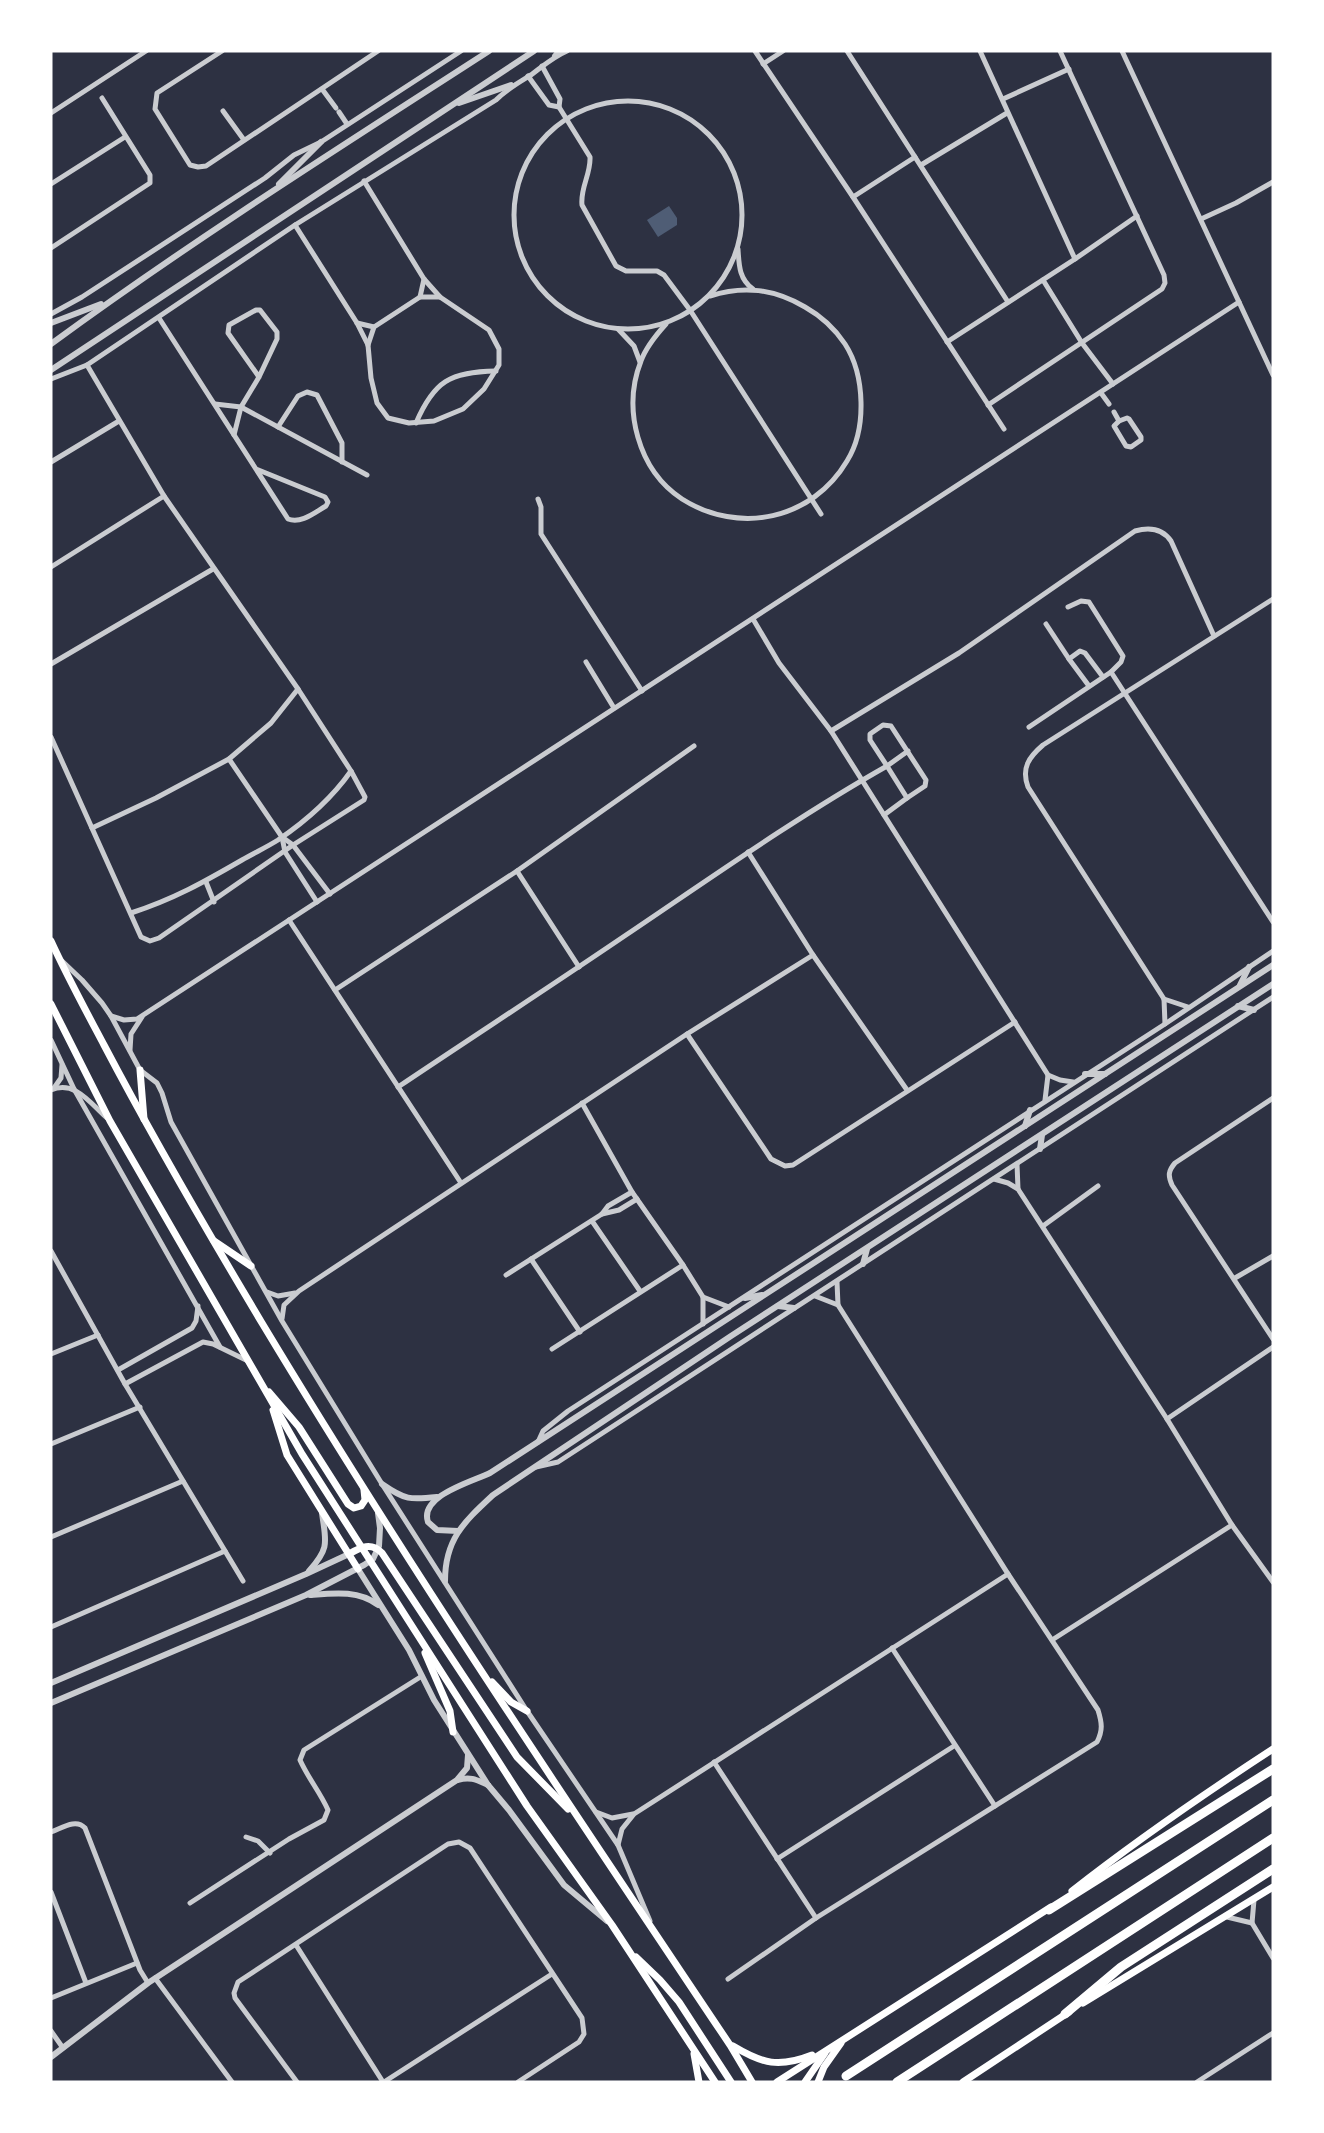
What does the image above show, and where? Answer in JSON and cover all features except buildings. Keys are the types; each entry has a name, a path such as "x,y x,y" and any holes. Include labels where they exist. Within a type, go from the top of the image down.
{"highway":[{"path":"1049,1910 1273,1769"},
{"path":"846,2076 1273,1800"},
{"path":"897,2082 1273,1838"},
{"path":"1065,2014 1121,1967 1273,1869"}],"main road":[{"path":"51,941 144,1121 212,1240 337,1448 480,1670 730,2044 753,2082"},
{"path":"51,1004 110,1121 302,1454 527,1806 612,1925 715,2082"},
{"path":"140,1070 144,1121"},
{"path":"212,1240 251,1266"},
{"path":"259,1381 294,1420 350,1506 356,1508 363,1505 364,1487"},
{"path":"272,1401 287,1455 358,1569"},
{"path":"349,1554 361,1547 368,1546 378,1549 518,1756 580,1822"},
{"path":"418,1637 450,1711 453,1732"},
{"path":"480,1670 512,1702 526,1711"},
{"path":"777,2082 1049,1910 1129,1846 1273,1749"},
{"path":"963,2082 1065,2014 1273,1887"},
{"path":"628,1949 679,2001 731,2082"},
{"path":"818,2082 824,2067 844,2038"},
{"path":"730,2044 753,2058 773,2064 790,2062 829,2048"},
{"path":"805,2082 829,2048"},
{"path":"693,2049 699,2082"}],"street":[{"path":"51,113 146,51"},
{"path":"222,51 158,93 155,109 190,165 198,167 206,166 378,51"},
{"path":"271,192 321,142 461,51"},
{"path":"51,344 112,299 271,192 489,51"},
{"path":"51,370 534,51"},
{"path":"450,106 511,85 528,76 557,54 567,51"},
{"path":"755,51 1004,429"},
{"path":"763,64 783,51"},
{"path":"847,51 1008,302"},
{"path":"980,51 1075,259"},
{"path":"988,405 1162,289 1165,283 1164,275 1060,51"},
{"path":"1122,51 1273,375"},
{"path":"542,66 560,99 559,107 590,157 591,166 581,196 582,206 616,266 626,271 657,271 664,275 690,310 821,514"},
{"path":"1003,99 1069,69"},
{"path":"528,76 549,105 559,107"},
{"path":"51,379 87,365 295,225 496,100 511,85"},
{"path":"322,89 347,124"},
{"path":"51,248 150,183 150,175 102,98"},
{"path":"738,248 727,272 709,297 667,323 650,327 618,329 584,321 559,307 539,288 524,265 515,239 513,211 517,184 528,159 544,136 567,119 591,107 627,101 646,102 673,110 697,124 717,143 732,166 741,193 742,220 738,248 741,275 746,283 755,290"},
{"path":"223,111 244,141"},
{"path":"921,165 1007,112"},
{"path":"51,184 125,137"},
{"path":"51,314 82,297 265,178 302,150 321,142"},
{"path":"853,197 915,157"},
{"path":"295,225 357,323 368,345 371,378 377,403 388,418 409,423 434,421 463,409 484,389 499,365 499,349 489,330 440,297 424,279 364,181"},
{"path":"1201,219 1273,182"},
{"path":"946,342 1137,216"},
{"path":"420,297 424,279"},
{"path":"1043,280 1082,343 1113,384"},
{"path":"667,323 652,340 640,362 632,405 636,434 650,467 675,495 694,507 729,518 763,518 792,510 811,499 831,484 849,460 861,426 860,380 845,345 821,317 789,298 740,289 709,297"},
{"path":"368,345 374,327 420,297 440,297"},
{"path":"51,323 112,299"},
{"path":"111,1016 131,1020 145,1014 1239,302"},
{"path":"234,435 241,407 259,377 277,339 277,332 260,310 229,325 228,328 228,333 259,377"},
{"path":"159,318 288,519 302,520 326,506 328,502 325,497 256,469"},
{"path":"357,323 374,327"},
{"path":"618,329 634,346 640,362"},
{"path":"51,737 141,937 150,941 159,938 214,902 293,845 364,800 365,794 298,689 164,496 87,365"},
{"path":"416,423 426,399 444,381 474,371 496,370"},
{"path":"278,427 297,396 303,392 312,392 317,395 342,443 342,462"},
{"path":"1101,393 1109,404"},
{"path":"215,404 241,407 367,475"},
{"path":"1114,412 1119,421"},
{"path":"1130,419 1141,440 1131,447 1126,446 1114,426 1119,421 1130,419"},
{"path":"51,462 119,421"},
{"path":"51,567 164,496"},
{"path":"537,499 541,507 541,534 642,691"},
{"path":"831,731 959,653 1135,531 1144,528 1152,528 1166,534 1214,636"},
{"path":"51,664 213,568"},
{"path":"1165,1024 1164,999 1028,787 1024,777 1025,767 1031,756 1043,745 1273,599"},
{"path":"1029,727 1111,672 1124,656 1089,602 1081,601 1068,607"},
{"path":"753,619 779,663 831,731 1048,1075 1073,1082"},
{"path":"1046,624 1089,686"},
{"path":"1069,659 1083,651 1102,677"},
{"path":"586,662 614,708"},
{"path":"1111,672 1127,693 1273,921"},
{"path":"92,828 156,798 229,759 251,743 272,723 298,689"},
{"path":"884,815 926,784 926,780 891,726 883,725 870,734 870,741 907,798"},
{"path":"335,990 517,871 694,746"},
{"path":"398,1087 748,852 908,751"},
{"path":"229,759 282,837 293,845 330,894"},
{"path":"131,913 166,901 206,882 282,837 339,789 351,771"},
{"path":"282,837 285,852 317,902"},
{"path":"748,852 813,955 908,1090"},
{"path":"517,871 579,967"},
{"path":"206,882 214,902"},
{"path":"289,920 461,1183"},
{"path":"537,1443 543,1431 553,1421 730,1308 1273,951"},
{"path":"282,1321 283,1307 299,1291 687,1034 813,955"},
{"path":"59,959 82,980 111,1016 140,1070 157,1083 171,1122 282,1321 526,1711 618,1845 652,1928"},
{"path":"458,1531 437,1530 428,1522 426,1511 430,1503 490,1473 1273,966"},
{"path":"1239,987 1249,967"},
{"path":"445,1581 447,1556 458,1531 466,1520 494,1495 778,1306 1273,984"},
{"path":"534,1467 558,1462 1273,998"},
{"path":"1164,999 1188,1007"},
{"path":"1238,1006 1254,1010"},
{"path":"130,1051 131,1034 145,1014"},
{"path":"687,1034 771,1159 785,1166 794,1165 1015,1022"},
{"path":"51,1040 74,1089 220,1347"},
{"path":"60,1058 62,1073 53,1089 74,1089 110,1121"},
{"path":"1085,1074 1106,1074"},
{"path":"1045,1100 1048,1075"},
{"path":"1273,1098 1175,1163 1170,1169 1169,1177 1273,1339"},
{"path":"582,1103 632,1192 684,1265 703,1297 704,1324"},
{"path":"1025,1127 1030,1110"},
{"path":"1040,1149 1041,1135"},
{"path":"1017,1164 1018,1189"},
{"path":"994,1179 1018,1189 1167,1419 1232,1525 1273,1582"},
{"path":"1043,1226 1098,1186"},
{"path":"506,1275 592,1221 608,1206 632,1192"},
{"path":"602,1214 619,1210 637,1199"},
{"path":"592,1221 640,1291"},
{"path":"863,1264 867,1249"},
{"path":"51,1251 54,1263 243,1581"},
{"path":"1234,1278 1273,1256"},
{"path":"531,1259 580,1332"},
{"path":"552,1350 640,1291 684,1265"},
{"path":"728,1979 816,1918 1097,1742 1102,1732 1098,1710 1008,1574 838,1305 837,1282"},
{"path":"265,1290 278,1296 299,1291"},
{"path":"745,1298 765,1295"},
{"path":"815,1296 838,1305"},
{"path":"703,1297 730,1308"},
{"path":"118,1370 192,1328 196,1321 198,1306"},
{"path":"778,1306 794,1308"},
{"path":"51,1354 98,1335"},
{"path":"125,1384 198,1343 206,1342 220,1347 248,1361"},
{"path":"1167,1419 1273,1347"},
{"path":"51,1443 140,1407"},
{"path":"51,1537 183,1481"},
{"path":"382,1484 400,1496 418,1499 438,1497"},
{"path":"51,1703 306,1595 358,1569 371,1561 378,1549 380,1528 375,1504"},
{"path":"306,1574 321,1558 325,1549 321,1509"},
{"path":"1052,1640 1232,1525"},
{"path":"51,1627 225,1551"},
{"path":"51,1683 349,1554"},
{"path":"358,1569 409,1650 453,1732 488,1785 564,1884 612,1925"},
{"path":"618,1845 622,1829 634,1814 1008,1574"},
{"path":"306,1595 354,1594 369,1599 384,1610"},
{"path":"892,1648 995,1806"},
{"path":"190,1903 324,1820 328,1810 300,1760 304,1750 422,1676"},
{"path":"777,1859 954,1746"},
{"path":"51,2057 155,1978 457,1780 467,1768 468,1755"},
{"path":"714,1762 816,1918"},
{"path":"457,1780 475,1779 488,1785"},
{"path":"596,1812 612,1818 634,1814"},
{"path":"51,1832 75,1823 85,1828 137,1963 148,1983"},
{"path":"246,1837 258,1841 270,1853"},
{"path":"297,2082 235,1998 234,1993 238,1982 448,1844 459,1842 470,1848 582,2018 584,2034 579,2042 518,2082"},
{"path":"51,1892 86,1983"},
{"path":"1254,1900 1252,1923 1273,1958"},
{"path":"1227,1917 1252,1923"},
{"path":"296,1945 384,2082 552,1974"},
{"path":"51,1998 137,1963"},
{"path":"155,1978 232,2082"},
{"path":"51,2031 63,2048"},
{"path":"1197,2082 1273,2032"}],"water":[{"path":"669,206 677,218 677,225 658,237 647,220"}]}
